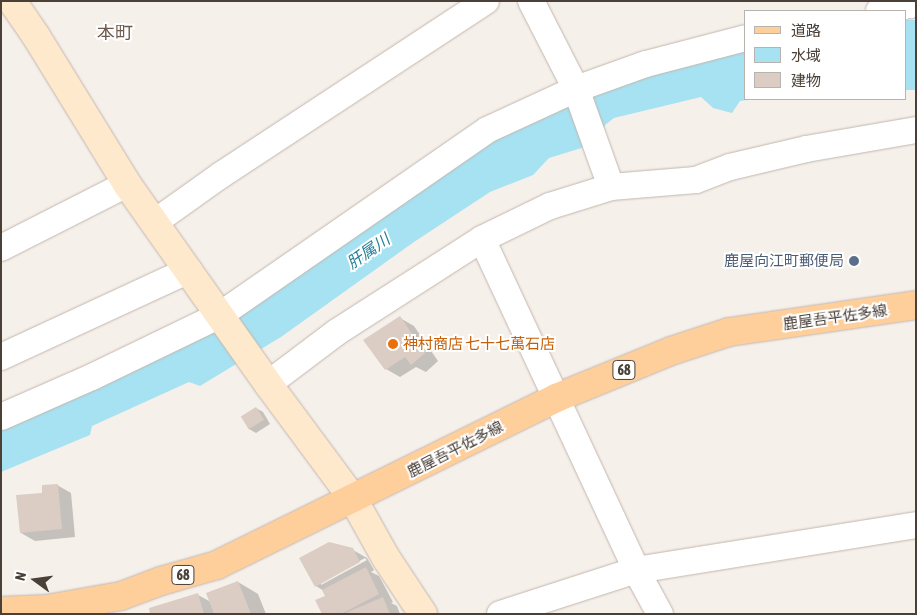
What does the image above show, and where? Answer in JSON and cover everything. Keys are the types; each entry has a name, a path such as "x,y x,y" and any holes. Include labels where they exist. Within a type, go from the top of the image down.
{"main road":[{"name":"鹿屋吾平佐多線","path":"1,611 47,609 121,596 161,581 217,566 556,398 671,351 729,332 916,305"}],"street":[{"path":"12,1 36,36 127,184 156,222 268,384 354,499 386,558 423,614"},
{"path":"156,222 220,175 486,1"},
{"path":"531,1 577,96 611,187"},
{"path":"884,10 916,4"},
{"path":"1,417 92,378 220,315 487,130 577,96 646,64 744,39"},
{"path":"268,384 336,332 482,238 550,206 611,187 696,180 730,167 806,149 916,130"},
{"path":"1,248 127,184"},
{"path":"482,238 636,570 660,614"},
{"path":"1,357 189,270"},
{"path":"500,614 636,570 916,525"}],"water":[{"path":"907,20 916,20 916,90 907,90"},
{"name":"肝属川","path":"744,50 744,100 748,100 740,101 732,113 713,108 701,97 614,118 605,125 601,142 549,158 533,175 490,192 414,242 281,337 200,386 189,382 92,426 90,435 1,472 1,427 192,340 487,140 593,91"}],"building":[{"path":"400,316 425,353 411,365 405,357 385,370 363,340"},
{"path":"256,407 264,420 249,429 241,417"},
{"path":"58,484 62,529 20,533 16,495 42,493 42,485"},
{"path":"329,542 353,548 360,562 315,587 299,558"},
{"path":"366,567 379,594 341,614 322,614 315,600 325,596 322,590"},
{"path":"238,581 251,614 214,614 206,593"},
{"path":"198,593 204,614 150,614 149,608"},
{"path":"383,597 390,614 343,614"}],"place":[{"name":"鹿屋向江町郵便局","path":"854,261"},
{"name":"神村商店 七十七萬石店","path":"393,344"}],"district":[{"name":"本町","path":"115,33"}]}
